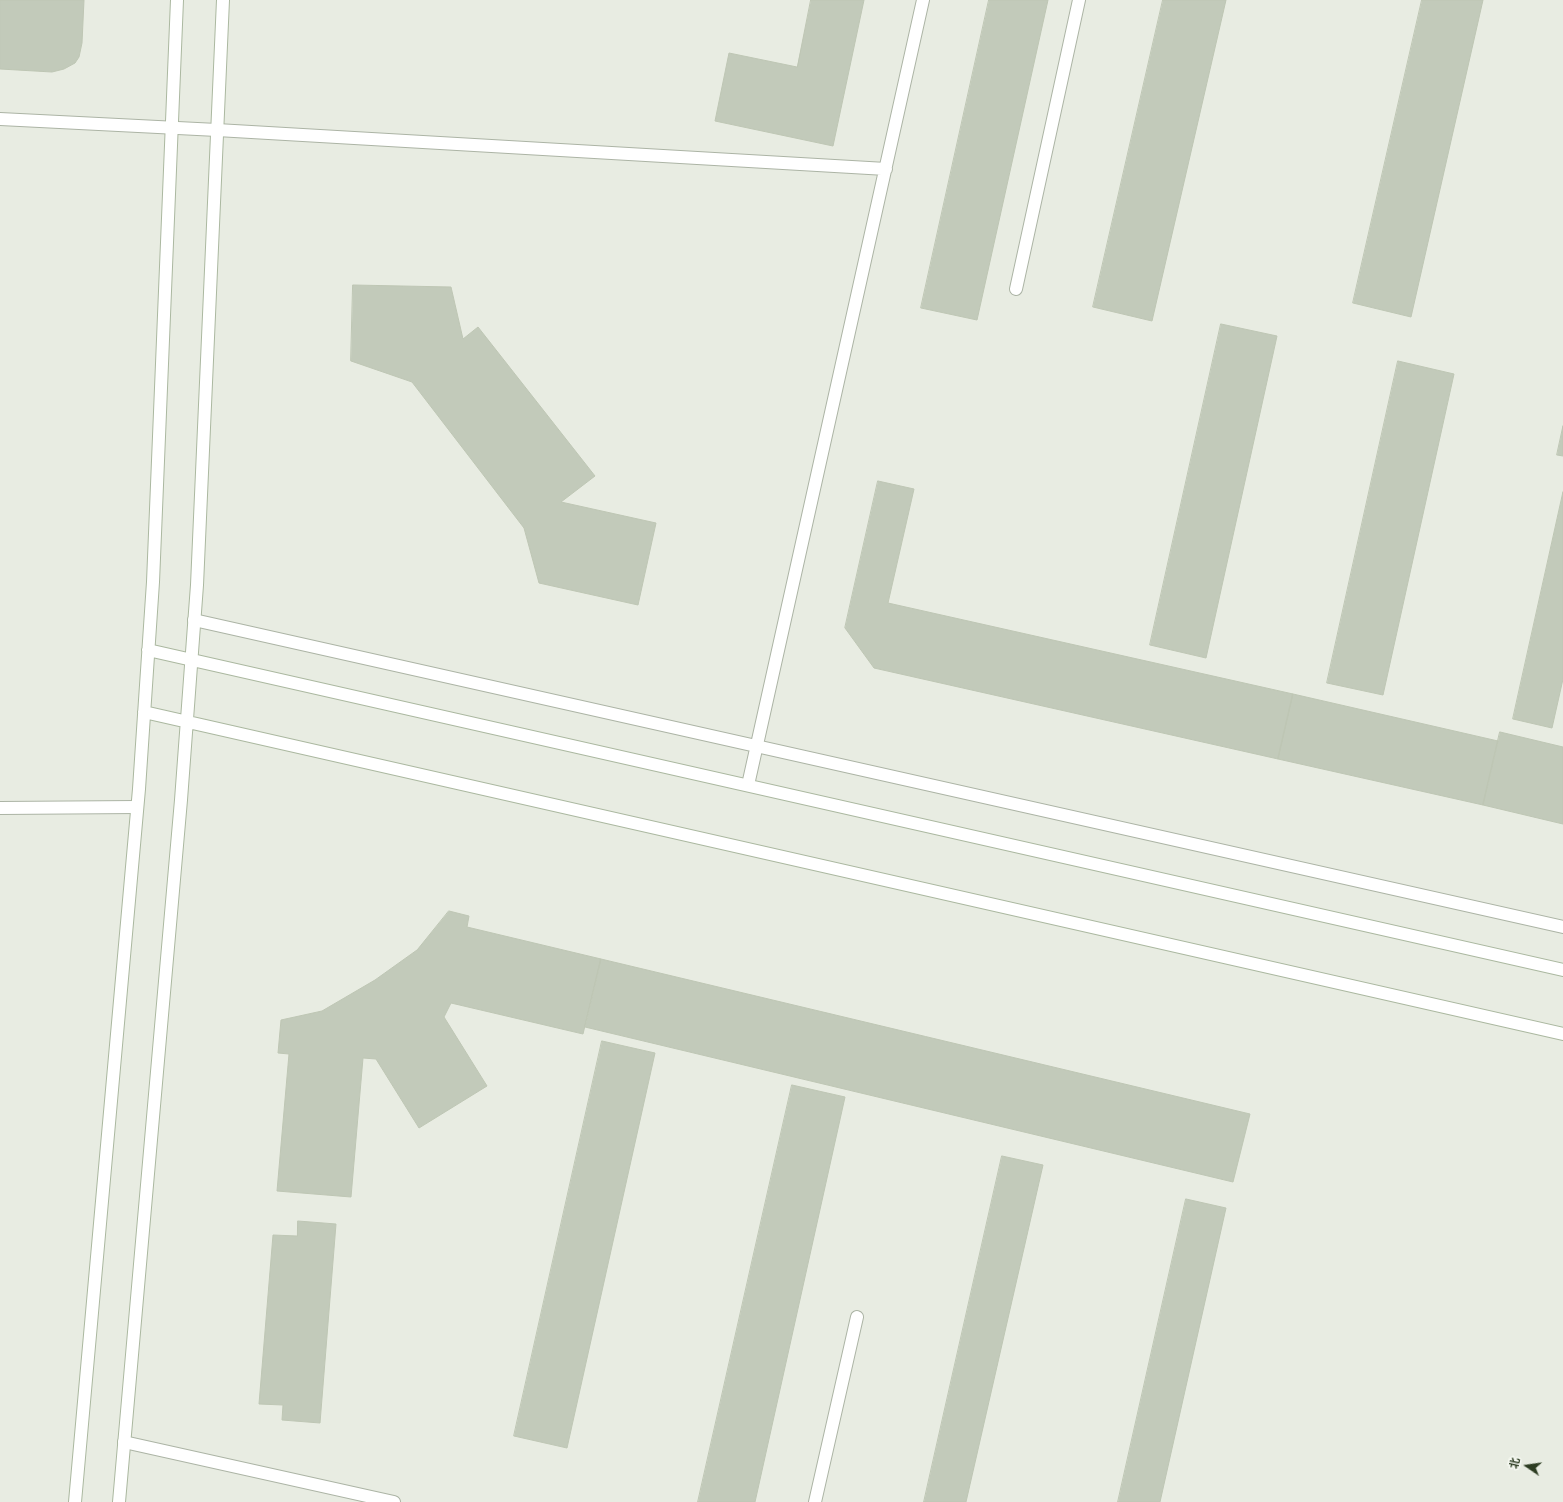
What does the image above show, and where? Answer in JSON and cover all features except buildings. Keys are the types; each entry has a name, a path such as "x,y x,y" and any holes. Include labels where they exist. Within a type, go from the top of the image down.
{"main road":[{"path":"75,1502 137,808 153,582 177,0"},
{"path":"119,1502 187,722 198,569 223,0"},
{"path":"748,785 923,0"},
{"path":"1016,289 1080,0"},
{"path":"0,119 218,130 886,169"},
{"path":"194,620 1563,927"},
{"path":"148,650 1563,970"},
{"path":"144,712 1563,1034"},
{"path":"0,808 137,808"},
{"path":"816,1502 857,1317"},
{"path":"124,1442 394,1502"}]}
